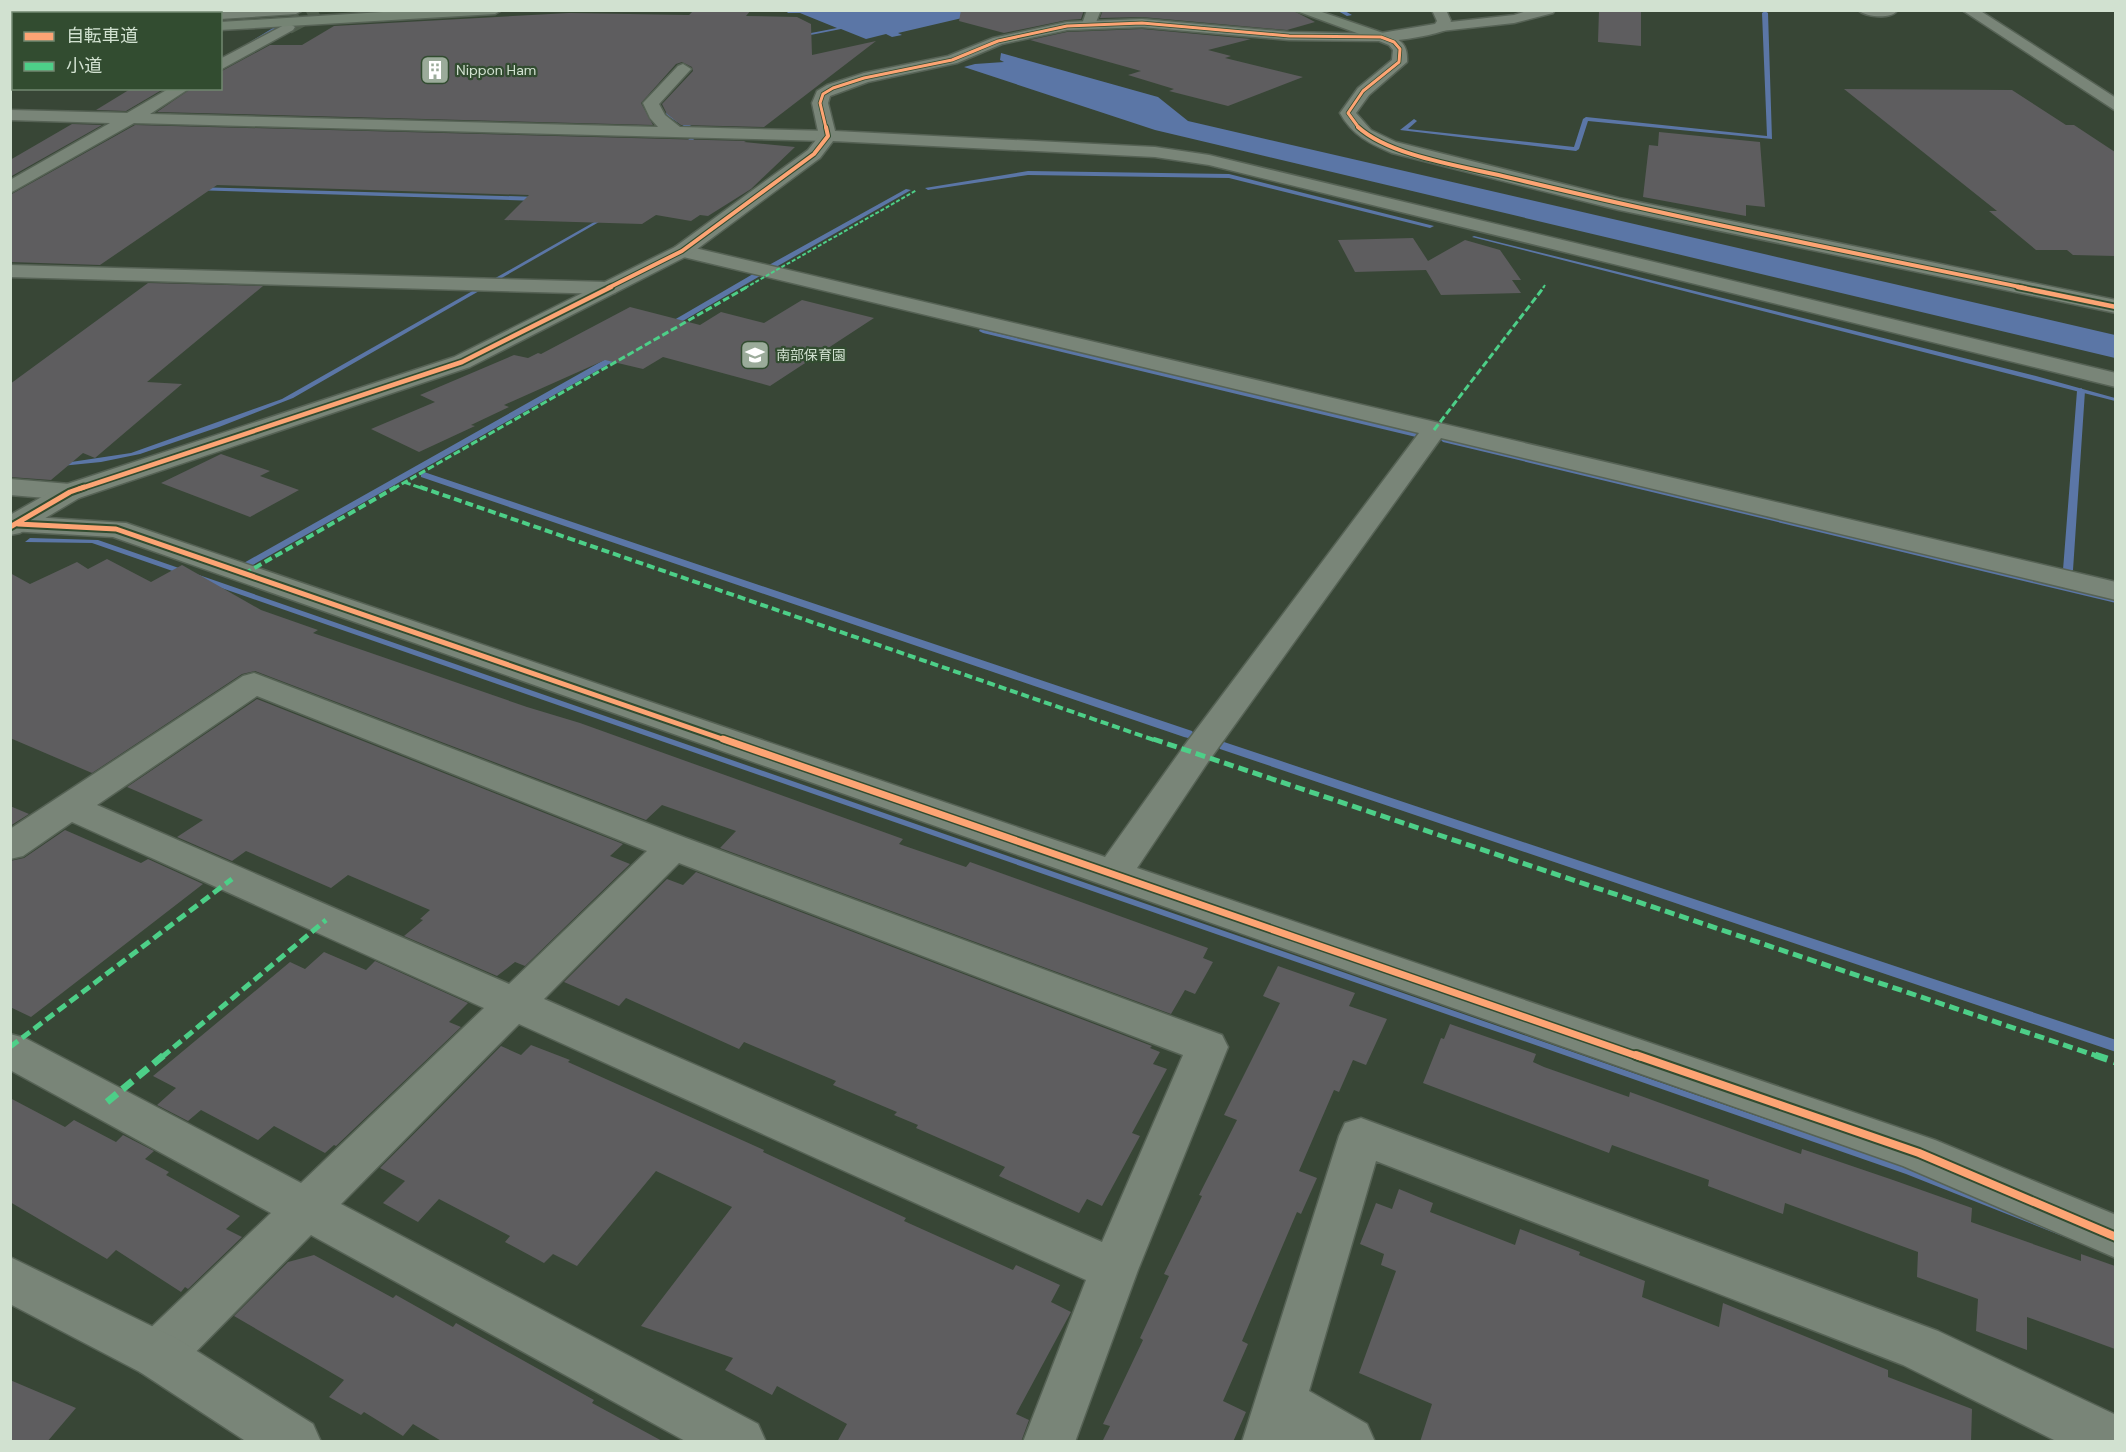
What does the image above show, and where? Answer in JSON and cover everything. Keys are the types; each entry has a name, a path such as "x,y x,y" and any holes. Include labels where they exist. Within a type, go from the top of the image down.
{"highway":[{"path":"222,24 414,10"},
{"path":"222,24 495,10"},
{"path":"1301,10 1381,37"}],"street":[{"path":"222,15 296,10"},
{"path":"1439,10 1444,21 1441,27"},
{"path":"828,136 820,103 823,94 833,88 864,78 952,60 1016,36 1091,17 1289,36 1381,37 1430,31 1441,27 1514,19 1548,10"},
{"path":"1865,10 1889,12 1888,10"},
{"path":"1968,10 2115,106"},
{"path":"10,11 43,12"},
{"path":"222,65 288,27"},
{"path":"1381,37 1394,42 1400,49 1400,62 1355,101 1348,113 1352,122 1362,132 1379,142 1407,152 1619,204 2115,307"},
{"path":"683,69 651,103 658,118 687,132"},
{"path":"10,188 179,90"},
{"path":"10,115 828,136 1155,152 1209,160 2115,380"},
{"path":"14,525 70,492 462,362 682,250 814,154 828,136"},
{"path":"682,250 2115,591"},
{"path":"10,271 608,288"},
{"path":"1113,874 1203,745 1434,430"},
{"path":"10,487 70,492"},
{"path":"14,525 116,529 1919,1153 2115,1236"},
{"path":"10,847 254,683 674,847 1207,1047 1114,1270 1049,1442"},
{"path":"70,807 1114,1270"},
{"path":"158,1355 674,847"},
{"path":"10,1050 740,1442"},
{"path":"1349,1442 1273,1422 1361,1136 1920,1348 2115,1442"},
{"path":"10,1279 158,1355 295,1442"}],"water":[{"path":"786,11 1028,11 975,15 898,33 902,35 892,37 886,34 866,39 841,29 785,40 671,113 696,129 697,136 632,203 293,398 140,454 101,462 11,471 131,453 282,399 626,204 692,136 687,128 666,115 667,111 780,39 837,28 800,13"},
{"path":"1001,53 1158,97 1188,121 2115,335 2115,358 1155,130 964,67 1004,62 1000,60"},
{"path":"1472,237 2036,376 2115,398 2115,401"},
{"path":"30,538 98,540 1907,1168 2115,1252 2115,1257 1906,1174 92,543 25,542"}],"building":[{"path":"694,10 751,10 746,16 797,17 811,24 812,55 876,41 764,127 681,125 667,114 662,104 693,71 692,67 682,62 676,64 641,103 653,125 157,112 189,90 222,90 222,71 270,45 302,45 334,26 569,13 689,15"},
{"path":"961,10 1084,10 1081,19 1004,33 959,21"},
{"path":"1103,10 1292,10 1315,22 1287,30 1142,17 1100,18"},
{"path":"1599,10 1641,10 1641,46 1598,42"},
{"path":"1142,29 1251,39 1208,50 1231,56 1225,58 1303,77 1228,106 1169,91 1174,89 1128,75 1141,71 1030,40 1067,32"},
{"path":"1844,89 2012,90 2066,125 2074,125 2115,152 2115,256 2073,255 2067,250 2036,250 1989,211 1997,211"},
{"path":"129,90 162,90 126,111 96,110"},
{"path":"72,124 102,125 10,177 10,160"},
{"path":"135,125 746,141 744,142 795,147 751,189 708,216 700,215 691,221 656,215 642,224 504,220 529,195 217,185 100,265 10,262 10,195"},
{"path":"1659,132 1760,142 1765,207 1746,205 1746,216 1643,197 1649,145 1658,146"},
{"path":"1413,238 1428,261 1465,240 1500,250 1521,280 1512,280 1521,293 1441,295 1426,270 1355,272 1338,240"},
{"path":"148,283 263,286 147,382 182,384 95,458 83,453 51,480 10,477 10,384"},
{"path":"802,300 874,318 770,386 663,357 643,369 605,360 504,405 509,407 419,452 371,429 435,402 420,395 514,355 528,358 538,353 541,354 630,307 700,325 721,312 764,323"},
{"path":"221,454 270,471 260,476 299,490 250,517 161,483"},
{"path":"107,559 151,582 182,565 261,610 318,630 313,633 580,723 903,839 899,844 966,867 970,862 1208,948 1203,958 1213,962 1195,994 1185,990 1171,1014 720,848 736,831 662,805 646,820 255,671 242,674 92,773 10,738 10,573 30,584 77,562 88,569"},
{"path":"257,699 623,844 610,856 630,864 525,966 515,962 497,976 404,936 423,920 420,919 430,910 348,875 331,888 246,851 232,861 177,837 203,820 127,787"},
{"path":"10,806 29,814 10,826"},
{"path":"65,830 141,863 148,859 203,884 31,1017 10,1007 10,861 24,858"},
{"path":"696,872 1152,1046 1150,1048 1160,1052 1153,1064 1167,1069 1132,1133 1140,1136 1102,1206 1087,1199 1079,1213 999,1176 1005,1167 916,1128 918,1125 894,1115 897,1112 833,1085 836,1081 744,1042 739,1049 626,998 619,1006 564,982 667,879 683,885"},
{"path":"324,952 366,970 375,961 468,1003 449,1022 461,1027 336,1146 334,1145 325,1153 274,1126 258,1140 201,1110 188,1121 157,1105 176,1088 153,1076 290,962 305,969"},
{"path":"1278,966 1355,993 1349,1006 1387,1019 1366,1065 1353,1060 1339,1092 1334,1090 1299,1171 1317,1178 1301,1214 1297,1212 1242,1341 1248,1344 1223,1401 1246,1412 1233,1442 1102,1442 1110,1426 1103,1424 1143,1340 1140,1338 1169,1276 1164,1274 1202,1196 1199,1195 1237,1120 1224,1115 1280,1003 1263,996"},
{"path":"1450,1024 1536,1054 1533,1062 1544,1067 1629,1097 1630,1092 1801,1154 1802,1149 1893,1180 1972,1208 1971,1222 2081,1261 2081,1254 2115,1266 2115,1349 2027,1317 2027,1350 1976,1331 1978,1299 1917,1277 1918,1252 1785,1203 1783,1214 1708,1186 1709,1180 1612,1145 1609,1153 1423,1083 1441,1038 1444,1039"},
{"path":"531,1045 570,1060 568,1062 764,1150 763,1152 906,1218 904,1221 1013,1270 1016,1265 1060,1285 1051,1302 1071,1312 1016,1414 1029,1420 1021,1442 837,1442 847,1424 777,1386 772,1395 725,1370 733,1358 641,1326 732,1207 656,1171 577,1266 553,1254 544,1263 505,1242 510,1236 439,1199 418,1222 383,1203 405,1181 380,1168 501,1046 521,1055"},
{"path":"10,1098 65,1127 74,1120 116,1142 123,1135 154,1151 145,1159 169,1172 166,1175 240,1216 226,1229 242,1237 188,1289 185,1287 181,1292 116,1250 107,1259 10,1202"},
{"path":"1399,1189 1433,1203 1430,1212 1515,1245 1520,1229 1580,1252 1579,1255 1645,1281 1642,1297 1719,1327 1723,1303 1888,1370 1888,1377 1972,1409 1971,1442 1420,1442 1432,1404 1359,1373 1396,1271 1381,1265 1384,1254 1360,1244 1376,1203 1392,1209"},
{"path":"314,1255 393,1298 396,1295 453,1327 456,1323 594,1400 592,1403 664,1442 443,1442 413,1424 403,1436 364,1412 361,1415 329,1397 344,1380 234,1316 288,1262"},
{"path":"10,1380 76,1408 47,1442 10,1442"}],"waterway":[{"path":"1338,10 1349,15"},
{"path":"1414,121 1403,130 1576,149 1586,119 1770,138 1765,13"},
{"path":"253,42 275,29"},
{"path":"928,188 1028,173 1229,176 1430,226"},
{"path":"194,189 539,199"},
{"path":"773,265 908,190"},
{"path":"666,327 756,276"},
{"path":"983,331 1416,434"},
{"path":"247,564 620,354"},
{"path":"2068,570 2081,391"},
{"path":"1446,440 2116,600"},
{"path":"424,475 1188,734"},
{"path":"1224,746 2116,1046"}],"tunnel":[{"path":"288,27 318,11"}],"marked path":[{"path":"244,574 917,190"},
{"path":"1434,430 1545,285"},
{"path":"404,482 1196,754 2116,1062"},
{"path":"10,1047 232,879"},
{"path":"107,1102 326,920"}],"cycle path":[{"path":"10,527 70,492 462,362 682,251 814,154 828,136 820,103 823,94 833,88 864,78 952,60 998,41 1067,26 1142,23 1289,36 1381,37 1394,42 1400,49 1399,62 1363,91 1348,113 1358,128 1365,133 1407,152 1619,204 2116,307"},
{"path":"18,524 116,529 1919,1153 2116,1237"}],"place":[{"name":"Nippon Ham","path":"435,70"},
{"name":"南部保育園","path":"755,355"}]}
